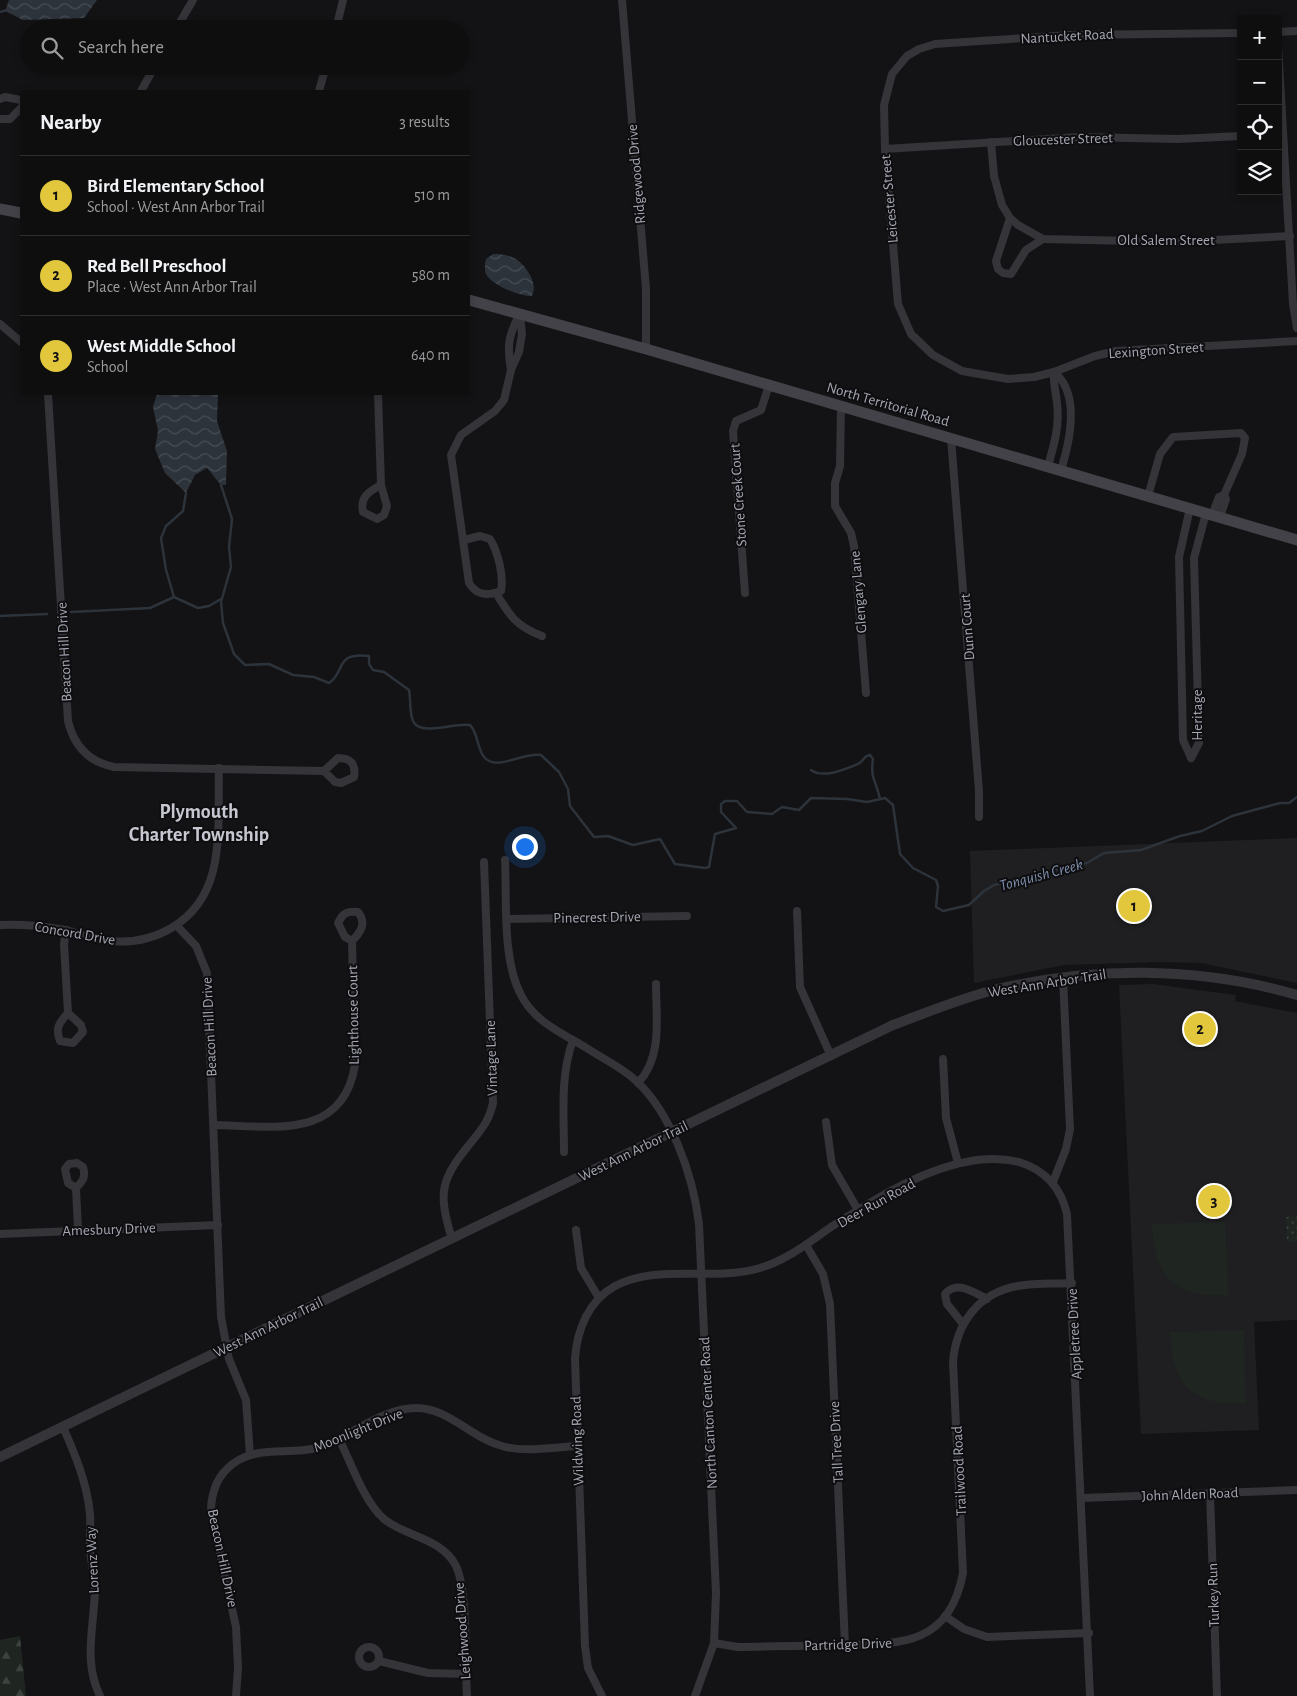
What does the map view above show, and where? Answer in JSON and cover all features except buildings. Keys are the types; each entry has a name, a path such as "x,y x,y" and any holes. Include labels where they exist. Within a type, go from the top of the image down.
{"main road":[{"path":"0,209 20,212"},
{"name":"North Territorial Road","path":"470,300 646,349 1297,540"}],"street":[{"path":"181,20 193,0"},
{"path":"338,20 342,0"},
{"name":"Ridgewood Drive","path":"622,0 646,289 646,349"},
{"path":"1282,32 1297,31"},
{"name":"Nantucket Road","path":"899,64 919,49 953,42 1079,35 1237,33"},
{"path":"1279,60 1280,105"},
{"name":"Leicester Street","path":"899,64 892,74 886,98 884,149 898,304 911,334"},
{"path":"142,90 150,75"},
{"path":"319,90 323,75"},
{"path":"0,99 20,100"},
{"path":"0,119 10,119 20,109"},
{"name":"Gloucester Street","path":"884,149 1088,137 1178,139 1237,136"},
{"name":"Old Salem Street","path":"991,142 996,190 1010,218 1026,231 1043,239 1177,242 1290,236"},
{"path":"1282,145 1290,236 1293,304 1297,328"},
{"path":"1010,218 996,261 998,269 1003,273 1011,274 1022,254 1043,239"},
{"path":"511,370 507,348 510,332 520,314"},
{"path":"464,540 480,536 490,539 495,546 502,583 501,591 484,595 474,591 469,583 451,455 461,435 501,405 506,394 511,370 519,352 522,334 520,314"},
{"path":"0,324 20,341"},
{"name":"Lexington Street","path":"911,334 933,355 962,370 1008,379 1034,378 1095,356 1116,351 1297,341"},
{"path":"1048,466 1057,430 1058,404 1053,386 1054,372"},
{"path":"1054,372 1064,380 1071,416 1066,453 1061,470"},
{"name":"Stone Creek Court","path":"745,593 733,431 736,421 755,415 761,410 769,385"},
{"name":"Beacon Hill Drive","path":"48,395 68,721 73,738 90,757 105,765 324,771"},
{"path":"378,395 381,485"},
{"name":"Glengary Lane","path":"841,406 840,466 835,483 835,506 851,533 854,546 866,693"},
{"name":"Heritage","path":"1148,496 1160,454 1173,437 1241,433 1245,438 1242,454 1224,495 1219,496 1213,515 1194,558 1200,743 1191,758 1182,740 1179,557 1190,508"},
{"name":"Dunn Court","path":"951,438 979,791 979,816"},
{"path":"1180,581 1194,580"},
{"path":"496,593 512,619 527,630 542,636"},
{"path":"1181,641 1196,641"},
{"path":"176,926 199,902 213,873 219,768"},
{"path":"506,860 511,970 521,996 541,1019 631,1076 658,1108 671,1133"},
{"name":"Vintage Lane","path":"452,1239 444,1214 444,1183 455,1162 489,1118 493,1103 484,862"},
{"path":"797,911 800,987 831,1056"},
{"name":"Pinecrest Drive","path":"508,918 686,916"},
{"name":"Concord Drive","path":"0,926 28,925 66,930 101,940 130,942 156,936 176,926"},
{"name":"Beacon Hill Drive","path":"176,926 196,946 207,973 221,1317 229,1359 246,1400 250,1455 234,1462 223,1473 215,1487 211,1503 212,1520 236,1627 238,1668 236,1696"},
{"path":"66,930 64,944 68,1013"},
{"name":"Lighthouse Court","path":"214,1125 299,1126 322,1117 340,1102 351,1084 355,1065 352,941"},
{"name":"West Ann Arbor Trail","path":"0,1457 893,1025 959,1000 1012,986 1107,973 1164,973 1230,980 1297,995"},
{"path":"1052,1182 1066,1149 1070,1129 1063,978"},
{"path":"638,1083 649,1071 654,1052 656,984"},
{"path":"564,1152 564,1074 566,1059 573,1040"},
{"path":"943,1059 946,1118 958,1163"},
{"path":"826,1122 832,1165 858,1210"},
{"name":"North Canton Center Road","path":"671,1133 686,1166 695,1194 700,1224 716,1593 714,1643 695,1696"},
{"name":"Deer Run Road","path":"702,1274 758,1269 781,1260 858,1210 908,1183 958,1163 996,1159 1014,1161 1035,1168 1052,1182"},
{"name":"Appletree Drive","path":"1052,1182 1062,1198 1068,1214 1089,1633 1090,1696"},
{"path":"76,1188 78,1230"},
{"name":"Amesbury Drive","path":"0,1234 218,1225"},
{"path":"576,1230 581,1268 599,1298"},
{"name":"Tall Tree Drive","path":"806,1244 823,1274 830,1304 845,1645"},
{"name":"Wildwing Road","path":"602,1696 588,1668 585,1646 576,1345 583,1321 599,1298 615,1286 637,1278 702,1274"},
{"name":"Trailwood Road","path":"945,1616 958,1596 963,1573 954,1362 956,1344 963,1324 976,1307 987,1298 1019,1286 1072,1283"},
{"path":"963,1324 947,1304 945,1294 950,1289 962,1287 987,1298"},
{"name":"Moonlight Drive","path":"250,1455 309,1450 339,1439 393,1412 416,1408 440,1412 501,1446 517,1448 578,1446"},
{"name":"Lorenz Way","path":"63,1427 80,1466 90,1516 90,1550 95,1589 91,1628 91,1659 94,1680 100,1696"},
{"name":"Leighwood Drive","path":"339,1439 370,1502 379,1514 394,1525 440,1548 456,1567 462,1588 466,1696"},
{"name":"John Alden Road","path":"1082,1498 1297,1490"},
{"name":"Turkey Run","path":"1210,1493 1217,1696"},
{"path":"945,1616 964,1629 987,1637 1089,1633"},
{"name":"Partridge Drive","path":"714,1643 738,1647 845,1645 908,1641 930,1630 945,1616"},
{"path":"379,1661 428,1673 466,1674"}],"shaded area":[{"path":"1297,838 1297,983 1201,963 1159,962 1064,965 974,983 970,851"},
{"path":"1153,984 1236,995 1235,1001 1297,1013 1297,1320 1254,1322 1259,1430 1141,1434 1119,985"}],"green space":[{"path":"1297,1216 1297,1241 1287,1242 1286,1217"},
{"path":"1225,1222 1228,1295 1194,1293 1181,1288 1170,1280 1157,1258 1152,1224"},
{"path":"1244,1330 1246,1403 1212,1401 1199,1396 1188,1388 1175,1366 1170,1332"},
{"path":"20,1636 26,1696 0,1696 0,1640"}],"water":[{"path":"9,0 97,0 84,18 23,20 5,11"},
{"path":"493,254 506,255 516,259 524,266 533,282 532,296 521,295 507,290 489,278 485,272 485,263 486,259"},
{"path":"157,395 218,395 217,421 227,451 226,485 221,485 207,468 195,475 186,493 165,473 155,449 158,431 153,407"}],"waterway":[{"path":"0,12 7,10"},
{"name":"Tonquish Creek","path":"221,485 232,519 229,547 231,567 221,602 223,623 234,654 245,665 269,664 293,675 314,677 329,683 338,674 345,660 350,657 369,656 369,664 373,670 384,672 409,690 412,717 417,726 430,729 470,725 475,732 484,757 496,763 526,756 541,755 559,772 568,789 570,806 594,837 608,836 633,845 660,839 675,864 709,867 715,834 736,828 721,812 721,804 725,801 737,801 747,812 772,814 782,807 799,810 811,798 847,799 867,802 885,798 893,805 900,854 913,868 936,880 938,886 936,907 943,911 969,905 984,891 994,885 1015,880 1036,879 1053,870 1087,863 1104,853 1141,850 1180,836 1202,831 1232,816 1280,803 1289,803 1297,797"},
{"path":"174,597 166,570 161,538 166,526 183,511 186,493"},
{"name":"Tonquish Creek","path":"71,612 150,608 174,597 198,608 209,606 221,599"},
{"name":"Tonquish Creek","path":"0,616 47,614"},
{"path":"811,770 822,774 834,772 858,764 866,756 870,755 873,759 873,775 880,799"}],"place":[{"name":"Bird Elementary School","path":"1134,906"},
{"name":"Red Bell Preschool","path":"1200,1029"},
{"name":"West Middle School","path":"1214,1201"}],"district":[{"name":"Plymouth Charter Township","path":"199,822"}]}
